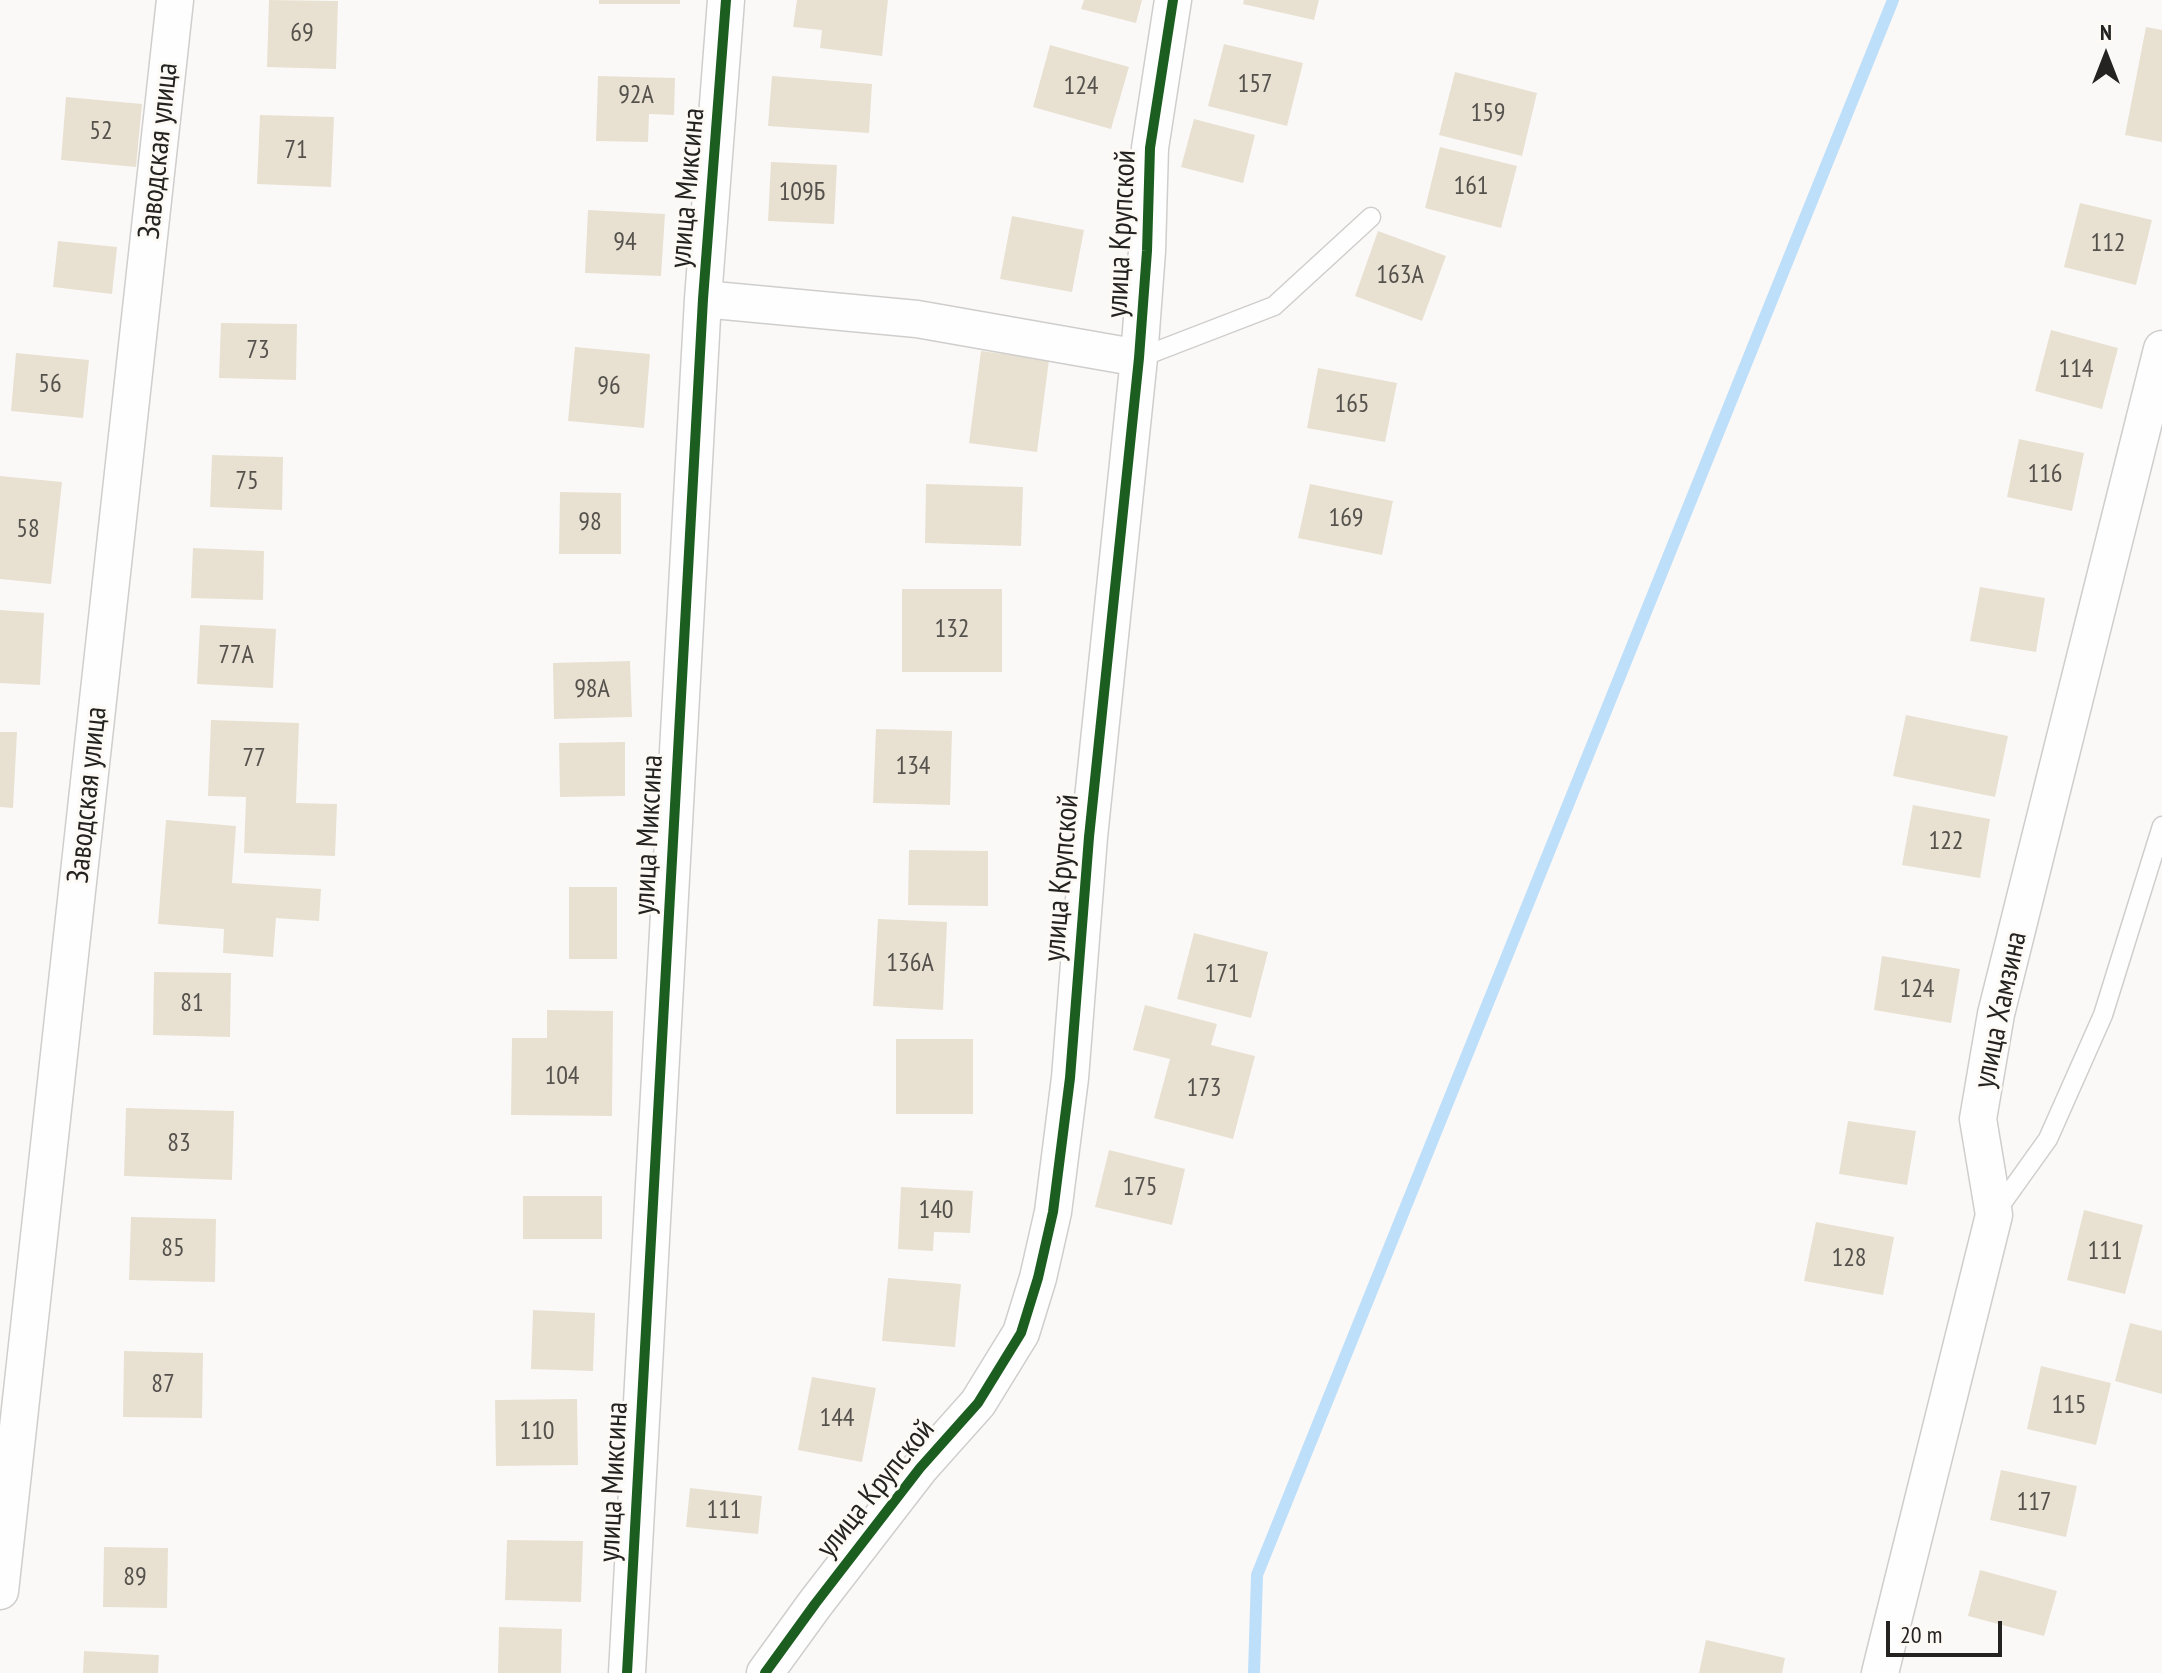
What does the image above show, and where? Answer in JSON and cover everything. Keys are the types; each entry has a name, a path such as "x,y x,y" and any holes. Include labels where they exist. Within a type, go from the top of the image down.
{"street":[{"name":"Заводская улица","path":"0,1591 175,0"},
{"name":"улица Миксина","path":"627,1673 703,299 726,0"},
{"name":"улица Крупской","path":"765,1673 920,1468 978,1403 1021,1333 1038,1278 1053,1212 1070,1078 1089,837 1139,358 1150,148 1173,0"},
{"path":"703,299 917,319 1139,358"},
{"name":"улица Хамзина","path":"1880,1673 1994,1215 1978,1119 1996,1014 2162,349"}],"lane":[{"path":"1139,358 1274,306 1371,217"},
{"path":"1994,1215 2048,1139 2103,1015 2162,826"}],"building":[{"path":"269,0 338,1 336,69 267,67"},
{"path":"599,0 680,0 680,4 599,4"},
{"path":"797,0 888,0 882,56 820,48 822,30 793,27"},
{"path":"1084,0 1142,0 1136,23 1081,9"},
{"path":"1244,0 1319,0 1314,20 1243,4"},
{"path":"2146,27 2162,30 2162,142 2125,135"},
{"path":"1224,44 1303,63 1287,126 1208,106"},
{"path":"1050,45 1129,67 1111,129 1033,107"},
{"path":"1455,72 1537,93 1522,156 1439,135"},
{"path":"598,76 675,78 674,115 649,114 648,142 596,141"},
{"path":"772,76 872,84 869,133 768,126"},
{"path":"66,97 142,104 136,167 61,160"},
{"path":"260,115 334,117 331,187 257,184"},
{"path":"1194,119 1255,135 1243,183 1181,167"},
{"path":"1440,147 1517,166 1501,228 1425,208"},
{"path":"771,162 837,165 834,224 768,221"},
{"path":"2080,203 2152,220 2136,285 2064,267"},
{"path":"588,210 665,214 661,276 585,273"},
{"path":"1012,216 1084,230 1072,292 1000,279"},
{"path":"1378,231 1446,256 1422,321 1355,296"},
{"path":"58,241 117,247 112,294 53,287"},
{"path":"221,323 297,324 296,380 219,378"},
{"path":"2051,330 2118,348 2102,409 2035,391"},
{"path":"575,347 650,354 644,428 568,421"},
{"path":"981,351 1049,360 1037,452 969,443"},
{"path":"16,353 89,360 83,418 11,411"},
{"path":"1318,368 1397,383 1385,442 1307,428"},
{"path":"2019,439 2084,453 2072,511 2007,497"},
{"path":"212,455 283,457 282,510 210,507"},
{"path":"0,476 62,482 51,584 0,579"},
{"path":"926,484 1023,487 1021,546 925,543"},
{"path":"1310,484 1393,501 1382,555 1298,538"},
{"path":"560,492 621,493 621,554 559,554"},
{"path":"193,548 264,551 263,600 191,598"},
{"path":"1980,587 2045,598 2036,652 1970,641"},
{"path":"902,589 1002,589 1002,672 902,672"},
{"path":"0,610 44,613 40,685 0,683"},
{"path":"200,625 276,629 273,688 197,684"},
{"path":"630,661 632,717 554,719 553,663"},
{"path":"1906,715 2008,736 1995,797 1893,776"},
{"path":"211,720 299,723 296,803 337,804 335,856 244,853 246,797 208,796"},
{"path":"876,729 952,731 950,805 873,803"},
{"path":"0,732 17,732 13,808 0,807"},
{"path":"625,742 625,796 560,797 559,743"},
{"path":"1913,805 1990,819 1980,878 1902,865"},
{"path":"166,820 236,826 232,883 321,889 319,921 276,918 273,957 223,953 224,929 158,924"},
{"path":"909,850 988,851 988,906 908,905"},
{"path":"569,887 617,887 617,959 569,959"},
{"path":"878,919 947,922 943,1010 873,1006"},
{"path":"1194,933 1268,952 1251,1018 1177,999"},
{"path":"1882,956 1960,969 1951,1023 1874,1010"},
{"path":"154,972 231,973 230,1037 153,1035"},
{"path":"1145,1005 1217,1024 1211,1045 1255,1056 1233,1139 1154,1118 1170,1059 1133,1050"},
{"path":"547,1010 613,1011 612,1116 511,1115 512,1038 547,1038"},
{"path":"896,1039 973,1039 973,1114 896,1114"},
{"path":"126,1108 234,1111 232,1180 124,1176"},
{"path":"1848,1121 1916,1131 1907,1185 1839,1174"},
{"path":"1109,1150 1185,1169 1172,1225 1095,1207"},
{"path":"901,1187 973,1191 970,1233 934,1232 933,1251 898,1249"},
{"path":"523,1196 602,1196 602,1239 523,1239"},
{"path":"2084,1210 2143,1225 2125,1294 2067,1280"},
{"path":"131,1217 216,1219 215,1282 129,1280"},
{"path":"1816,1222 1894,1237 1883,1295 1804,1281"},
{"path":"888,1278 961,1284 955,1347 882,1341"},
{"path":"533,1310 595,1313 593,1371 531,1369"},
{"path":"2130,1323 2162,1331 2162,1394 2115,1381"},
{"path":"124,1351 203,1353 202,1418 123,1417"},
{"path":"2041,1366 2111,1383 2096,1445 2027,1429"},
{"path":"812,1377 876,1388 862,1462 798,1450"},
{"path":"577,1399 578,1465 496,1466 495,1400"},
{"path":"2001,1470 2077,1486 2066,1537 1990,1520"},
{"path":"690,1488 762,1496 758,1534 686,1527"},
{"path":"507,1540 583,1541 581,1602 505,1600"},
{"path":"104,1547 168,1548 167,1608 103,1607"},
{"path":"1980,1570 2057,1591 2044,1636 1968,1616"},
{"path":"499,1627 562,1629 561,1673 498,1673"},
{"path":"1706,1640 1785,1658 1782,1673 1699,1673"},
{"path":"84,1651 159,1655 158,1673 83,1673"}],"waterway":[{"path":"1254,1673 1257,1575 1893,0"}],"cycle path":[{"path":"627,1673 703,299 726,0"},
{"path":"765,1673 920,1468 978,1403 1021,1333 1038,1278 1053,1212 1070,1078 1089,837 1139,358 1150,148 1173,0"}]}
